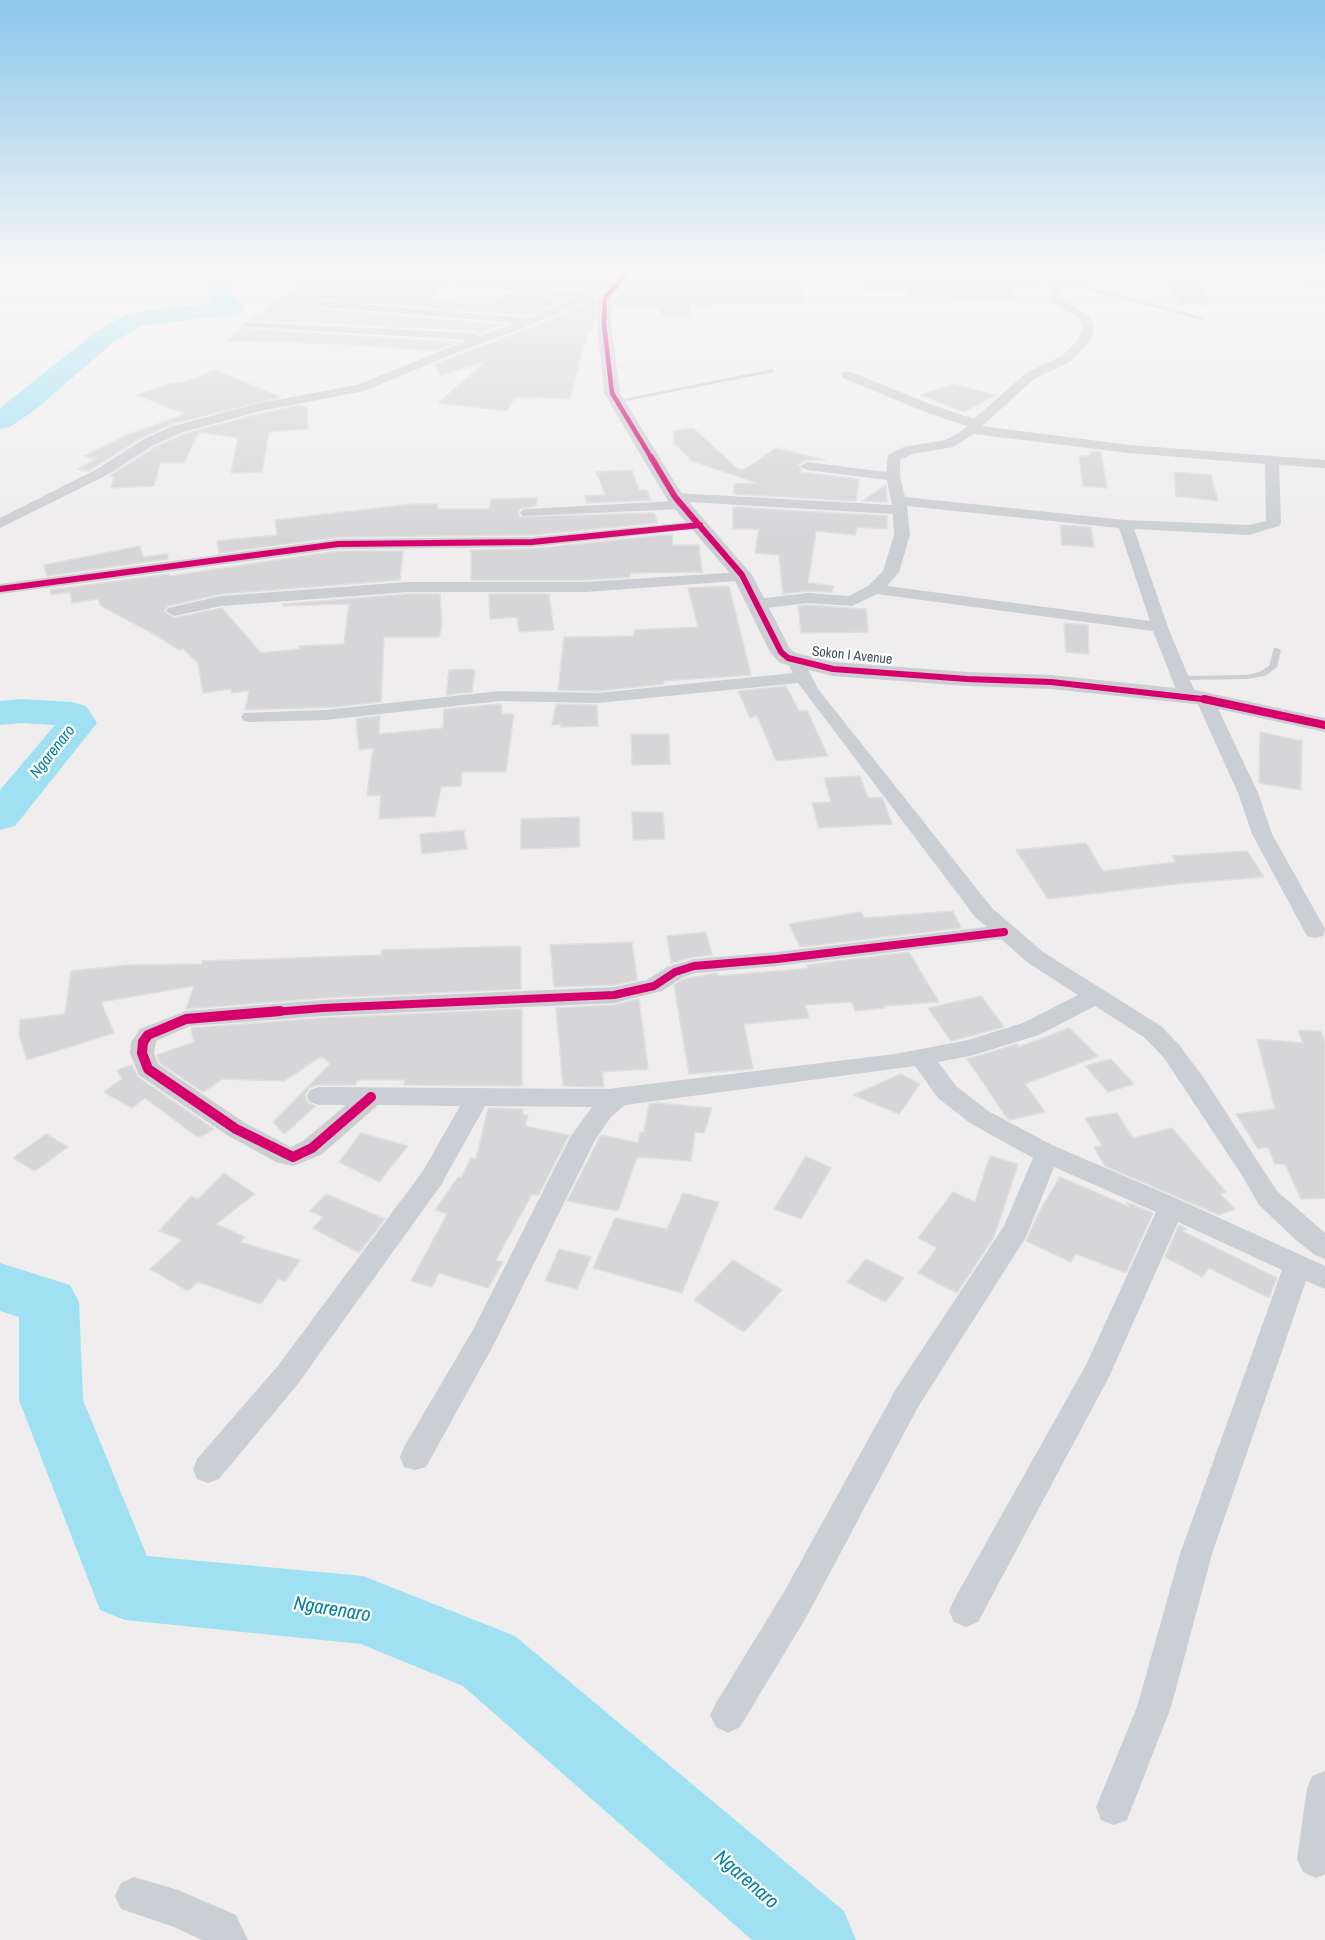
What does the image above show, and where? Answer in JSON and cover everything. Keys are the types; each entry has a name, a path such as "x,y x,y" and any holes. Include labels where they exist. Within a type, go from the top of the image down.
{"street":[{"path":"0,524 102,472 149,442 178,429 260,407 360,388 424,363"},
{"name":"Sokon I Avenue","path":"608,363 612,393 616,401 679,501 743,577 781,652 800,670 845,670 1192,692 1325,725"},
{"path":"757,604 808,598 844,602 852,601 874,590 891,572 902,535 893,477 893,458 898,454 948,444 964,436 1030,376 1059,363"},
{"path":"847,375 973,427 1129,449 1325,464"},
{"path":"527,513 679,501 898,505 1125,524 1249,530 1274,523 1272,459"},
{"path":"807,466 893,477"},
{"path":"1125,524 1160,627 1192,692 1248,793 1262,834 1315,931"},
{"path":"0,589 338,544 532,542 700,525"},
{"path":"174,611 221,601 408,587 586,587 743,577"},
{"path":"874,590 1160,627"},
{"path":"250,717 325,715 500,696 598,698 800,670 810,690 977,904 1004,932 1035,957 1153,1032 1172,1053 1252,1170 1268,1198 1325,1248"},
{"path":"371,1097 312,1148 293,1157 236,1129 148,1069 142,1053 143,1042 148,1035 186,1019 323,1008 614,995 654,986 675,972 694,966 777,959 1004,932"},
{"path":"319,1096 477,1098 619,1096 895,1062 970,1048 1031,1029 1095,996"},
{"path":"920,1056 947,1092 979,1117 1047,1154 1171,1207 1311,1273 1196,1554 1154,1707 1114,1808"},
{"path":"415,1456 484,1336 584,1136 602,1111 619,1096"},
{"path":"207,1469 286,1376 432,1178 477,1098"},
{"path":"728,1715 796,1603 907,1398 1016,1230 1047,1154"},
{"path":"966,1611 1099,1368 1171,1207"},
{"path":"1316,1859 1325,1789"},
{"path":"134,1896 178,1909 222,1929 228,1940"}],"lane":[{"path":"616,401 772,371"},
{"path":"1192,692 1262,674 1273,667 1276,650"}],"building":[{"path":"439,363 483,363 440,376 435,364"},
{"path":"484,363 580,363 570,399 520,397 514,399 507,411 438,403"},
{"path":"215,370 281,397 172,424 143,437 88,471 78,469 97,459 84,456 127,435 185,414 137,395 168,384 181,383"},
{"path":"953,384 996,395 964,412 921,395"},
{"path":"301,405 307,408 308,429 269,432 262,472 231,473 238,438 199,432 184,463 160,463 154,486 111,488 114,477 109,476 155,447 184,434"},
{"path":"693,428 738,469 745,469 776,448 825,460 806,460 798,465 802,470 798,472 859,479 856,501 734,494 734,484 757,483 692,461 674,443 674,431"},
{"path":"1091,451 1101,452 1107,488 1083,486 1079,456 1089,456"},
{"path":"632,470 639,490 647,490 650,500 587,503 585,496 606,495 596,472"},
{"path":"1174,472 1211,475 1218,501 1176,496"},
{"path":"886,485 887,502 862,501"},
{"path":"537,498 536,506 520,509 518,512 520,517 654,513 658,523 532,535 338,537 219,553 217,541 277,535 275,520 412,504 438,504 437,509 489,509 491,499"},
{"path":"733,507 887,516 887,529 857,527 855,535 816,531 808,583 834,586 832,592 808,591 783,594 779,555 755,553 759,529 733,529"},
{"path":"1060,525 1091,527 1094,547 1062,545"},
{"path":"673,535 672,545 699,545 702,572 631,573 630,577 586,580 471,580 471,550 532,549"},
{"path":"140,546 143,557 167,554 168,559 47,576 44,565"},
{"path":"338,551 403,551 400,580 221,594 168,606 164,611 174,618 222,608 261,653 300,649 299,646 344,644 349,604 283,606 282,604 408,594 440,594 442,625 439,637 384,637 381,702 335,707 245,710 249,691 231,693 231,689 203,693 198,663 183,649 179,650 101,606 98,599 72,603 70,592 51,595 50,590 169,574 169,576"},
{"path":"729,586 751,675 663,681 664,684 598,691 558,690 564,637 634,636 634,630 698,627 688,588"},
{"path":"489,594 549,594 554,630 519,632 517,617 490,619"},
{"path":"798,606 866,609 868,632 801,633"},
{"path":"1064,623 1088,625 1089,654 1066,652"},
{"path":"475,669 472,692 446,695 449,670"},
{"path":"786,686 799,711 807,710 828,756 776,761 757,715 750,718 738,691"},
{"path":"501,704 502,714 514,714 506,772 462,772 461,786 441,787 435,816 379,819 381,795 367,796 373,748 359,750 356,719 380,716 379,734 443,728 444,709"},
{"path":"556,704 597,705 598,726 561,727 561,724 552,725"},
{"path":"1260,732 1302,741 1301,790 1259,783"},
{"path":"631,734 669,734 670,764 632,765"},
{"path":"860,776 868,798 882,797 892,824 819,828 812,803 831,802 824,778"},
{"path":"632,812 663,812 665,839 633,840"},
{"path":"579,817 580,847 521,849 521,819"},
{"path":"464,830 467,849 422,854 420,834"},
{"path":"1086,843 1103,871 1176,862 1172,856 1247,851 1264,877 1176,884 1048,899 1016,850"},
{"path":"953,911 961,928 800,947 789,924 861,912 864,918"},
{"path":"706,932 712,955 671,963 667,936"},
{"path":"632,942 637,980 614,985 554,987 550,945"},
{"path":"521,946 521,989 323,998 186,1009 194,986 101,1002 114,1033 27,1060 19,1034 20,1020 65,1014 71,971 127,965 202,964 202,961 381,955 382,950"},
{"path":"909,952 939,1002 884,1006 885,1008 855,1011 852,1002 805,1005 809,1018 744,1024 753,1069 689,1074 674,985 684,979 717,973 718,976 801,969 809,968 807,965"},
{"path":"981,996 1004,1027 951,1041 928,1008"},
{"path":"639,999 648,1069 602,1072 604,1087 563,1086 556,1008 614,1005"},
{"path":"522,1009 522,1086 404,1085 405,1080 357,1080 356,1085 318,1085 309,1088 305,1095 308,1103 316,1106 284,1134 273,1122 330,1064 322,1056 284,1081 223,1079 203,1092 160,1063 157,1055 194,1042 191,1028 323,1018"},
{"path":"1069,1028 1098,1056 1025,1084 1045,1112 1010,1120 967,1059 1017,1044 1019,1047"},
{"path":"1298,1030 1321,1031 1325,1043 1325,1198 1301,1199 1285,1164 1275,1164 1268,1147 1258,1149 1236,1114 1275,1109 1257,1039 1303,1043"},
{"path":"1111,1059 1134,1084 1108,1092 1085,1066"},
{"path":"132,1065 138,1077 214,1129 202,1136 196,1136 145,1098 132,1108 104,1092 122,1079 117,1070"},
{"path":"901,1074 920,1084 899,1114 853,1095"},
{"path":"649,1104 712,1108 704,1133 695,1132 691,1161 637,1157 618,1211 567,1201 601,1135 638,1143 640,1132 644,1132"},
{"path":"488,1108 523,1109 523,1115 528,1115 525,1126 569,1135 538,1196 532,1194 496,1260 503,1262 488,1288 439,1273 432,1287 411,1281 447,1214 435,1210 458,1177 461,1178 471,1158 476,1159"},
{"path":"1117,1113 1133,1138 1172,1128 1226,1192 1220,1194 1235,1209 1219,1215 1105,1166 1094,1147 1102,1146 1085,1118"},
{"path":"361,1133 408,1146 379,1182 339,1162"},
{"path":"46,1134 68,1147 35,1171 13,1158"},
{"path":"806,1156 831,1168 801,1219 774,1209"},
{"path":"990,1156 1018,1164 994,1237 957,1293 918,1273 937,1248 918,1238 953,1192 975,1202"},
{"path":"224,1173 255,1194 216,1224 245,1237 240,1242 300,1260 285,1282 278,1279 261,1304 198,1282 188,1291 150,1269 182,1240 159,1231 191,1196 198,1199"},
{"path":"1060,1177 1130,1207 1127,1202 1153,1213 1126,1273 1076,1254 1071,1262 1026,1241 1039,1212"},
{"path":"683,1193 719,1202 682,1293 593,1268 615,1218 667,1229"},
{"path":"326,1194 385,1219 359,1253 313,1228 323,1217 310,1211"},
{"path":"1179,1225 1187,1229 1182,1231 1277,1278 1269,1298 1209,1268 1202,1277 1165,1257"},
{"path":"559,1249 591,1257 577,1289 545,1281"},
{"path":"866,1259 904,1278 885,1302 847,1282"},
{"path":"733,1260 782,1290 744,1332 694,1300"}],"waterway":[{"name":"Ngarenaro","path":"0,421 25,404 74,363"},
{"name":"Ngarenaro","path":"0,713 21,711 72,714 77,723 0,817"},
{"name":"Ngarenaro","path":"0,1287 49,1302 51,1400 125,1587 363,1610 489,1661 815,1940"}],"cycle path":[{"path":"608,363 612,393 675,497 742,575 781,652 788,658 833,669 967,679 1051,682 1195,697 1325,725"},
{"path":"0,589 338,544 532,542 700,525"},
{"path":"371,1097 312,1148 293,1157 236,1129 148,1069 142,1053 143,1042 148,1035 186,1019 323,1008 614,995 654,986 675,972 694,966 777,959 1004,932"}]}
